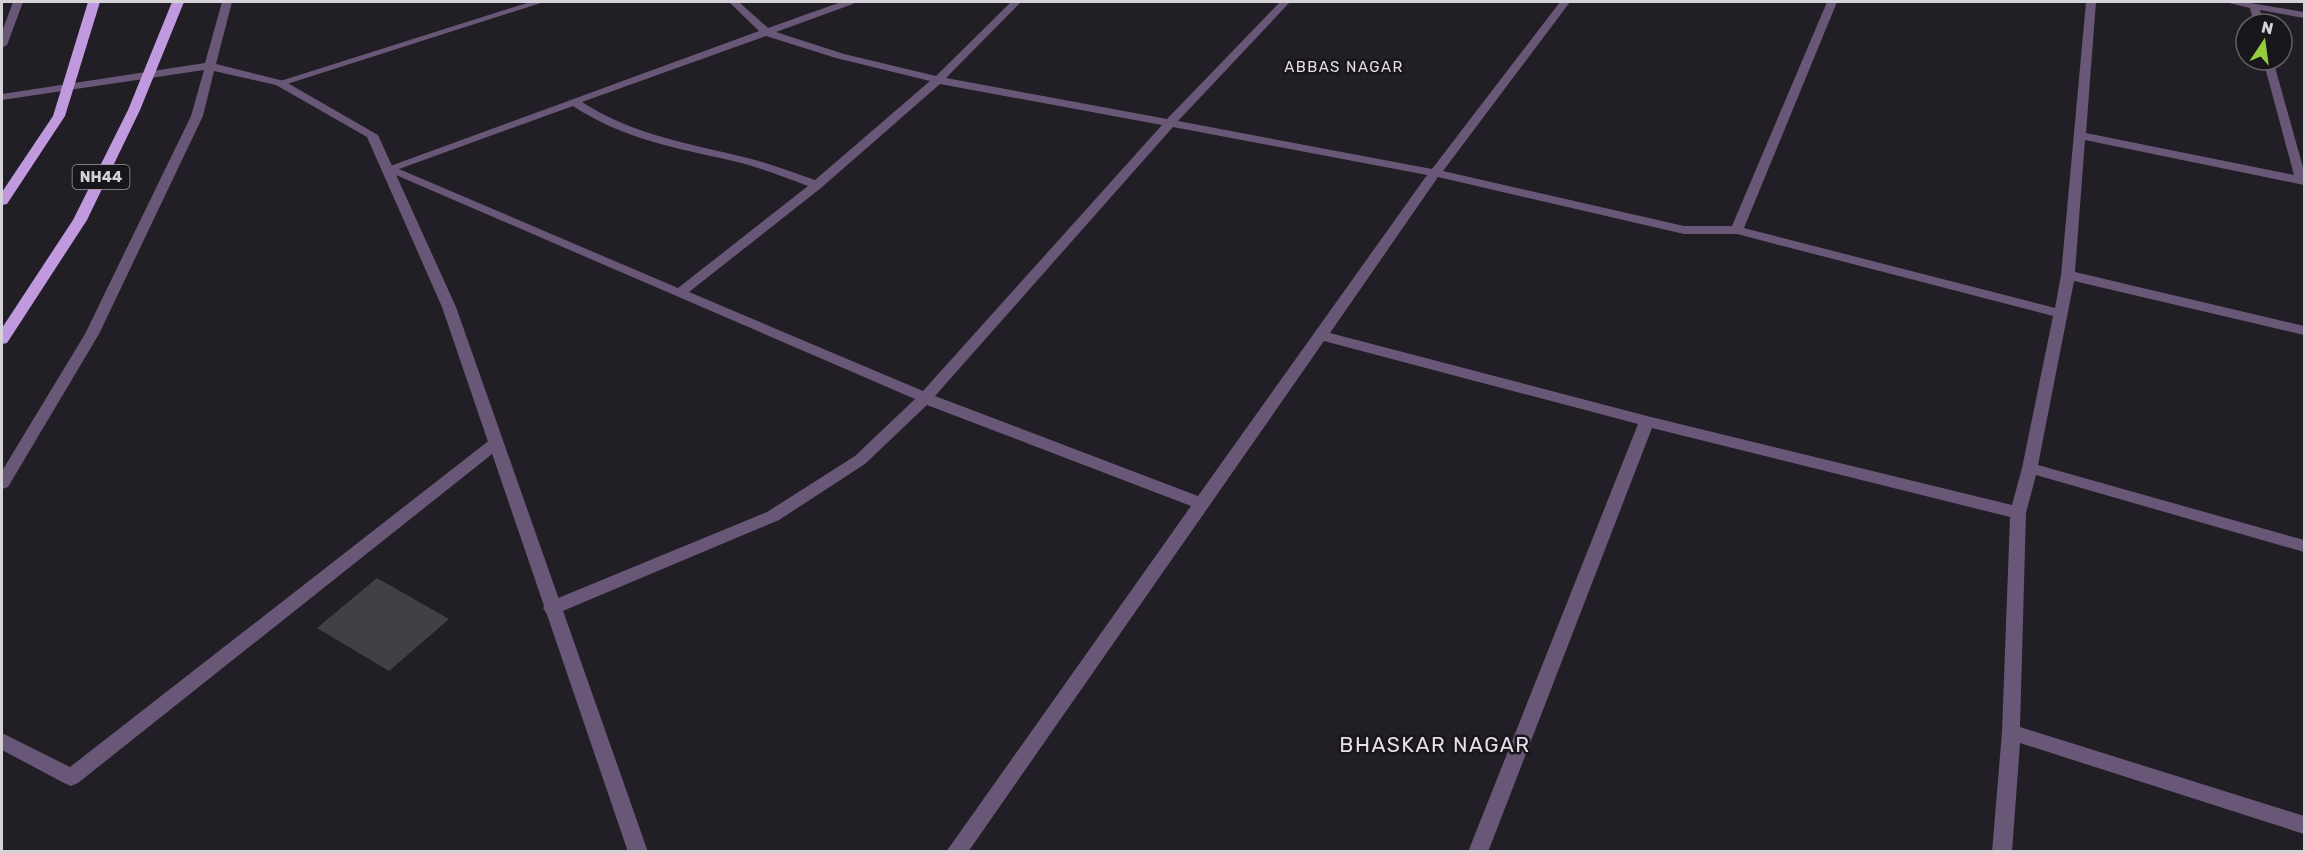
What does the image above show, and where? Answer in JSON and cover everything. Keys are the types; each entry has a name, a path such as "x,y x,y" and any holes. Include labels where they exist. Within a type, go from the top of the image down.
{"highway":[{"path":"2,201 59,116 94,2"},
{"name":"NH44","path":"2,339 80,220 148,75 178,2"}],"street":[{"path":"2,45 18,2"},
{"path":"2,483 92,334 197,116 227,2"},
{"path":"280,83 539,2"},
{"path":"734,2 766,32 840,56 938,80 1435,173 1684,230 1737,230 2061,314"},
{"path":"388,169 849,2"},
{"path":"680,293 817,186 938,80 1016,2"},
{"path":"552,608 772,516 860,460 926,398 1171,122 1285,2"},
{"path":"957,852 1200,502 1435,173 1565,2"},
{"path":"1737,230 1832,2"},
{"path":"2002,852 2011,732 2018,513 2030,468 2068,275 2091,2"},
{"path":"2230,2 2304,15"},
{"path":"2254,6 2256,12"},
{"path":"2,97 209,66 280,83 372,135 449,307 552,608 639,852"},
{"path":"2079,135 2303,180 2272,72"},
{"path":"574,102 600,121 624,132 692,151 760,165 817,186"},
{"path":"388,169 926,398 1200,502"},
{"path":"2068,275 2304,332"},
{"path":"1320,335 1647,421 2018,513"},
{"path":"1478,852 1647,421"},
{"path":"2,741 71,777 495,443"},
{"path":"2030,468 2304,546"},
{"path":"2011,732 2304,825"}],"building":[{"path":"377,578 449,619 389,671 317,628"}],"district":[{"name":"ABBAS NAGAR","path":"1344,67"},
{"name":"BHASKAR NAGAR","path":"1435,745"}]}
